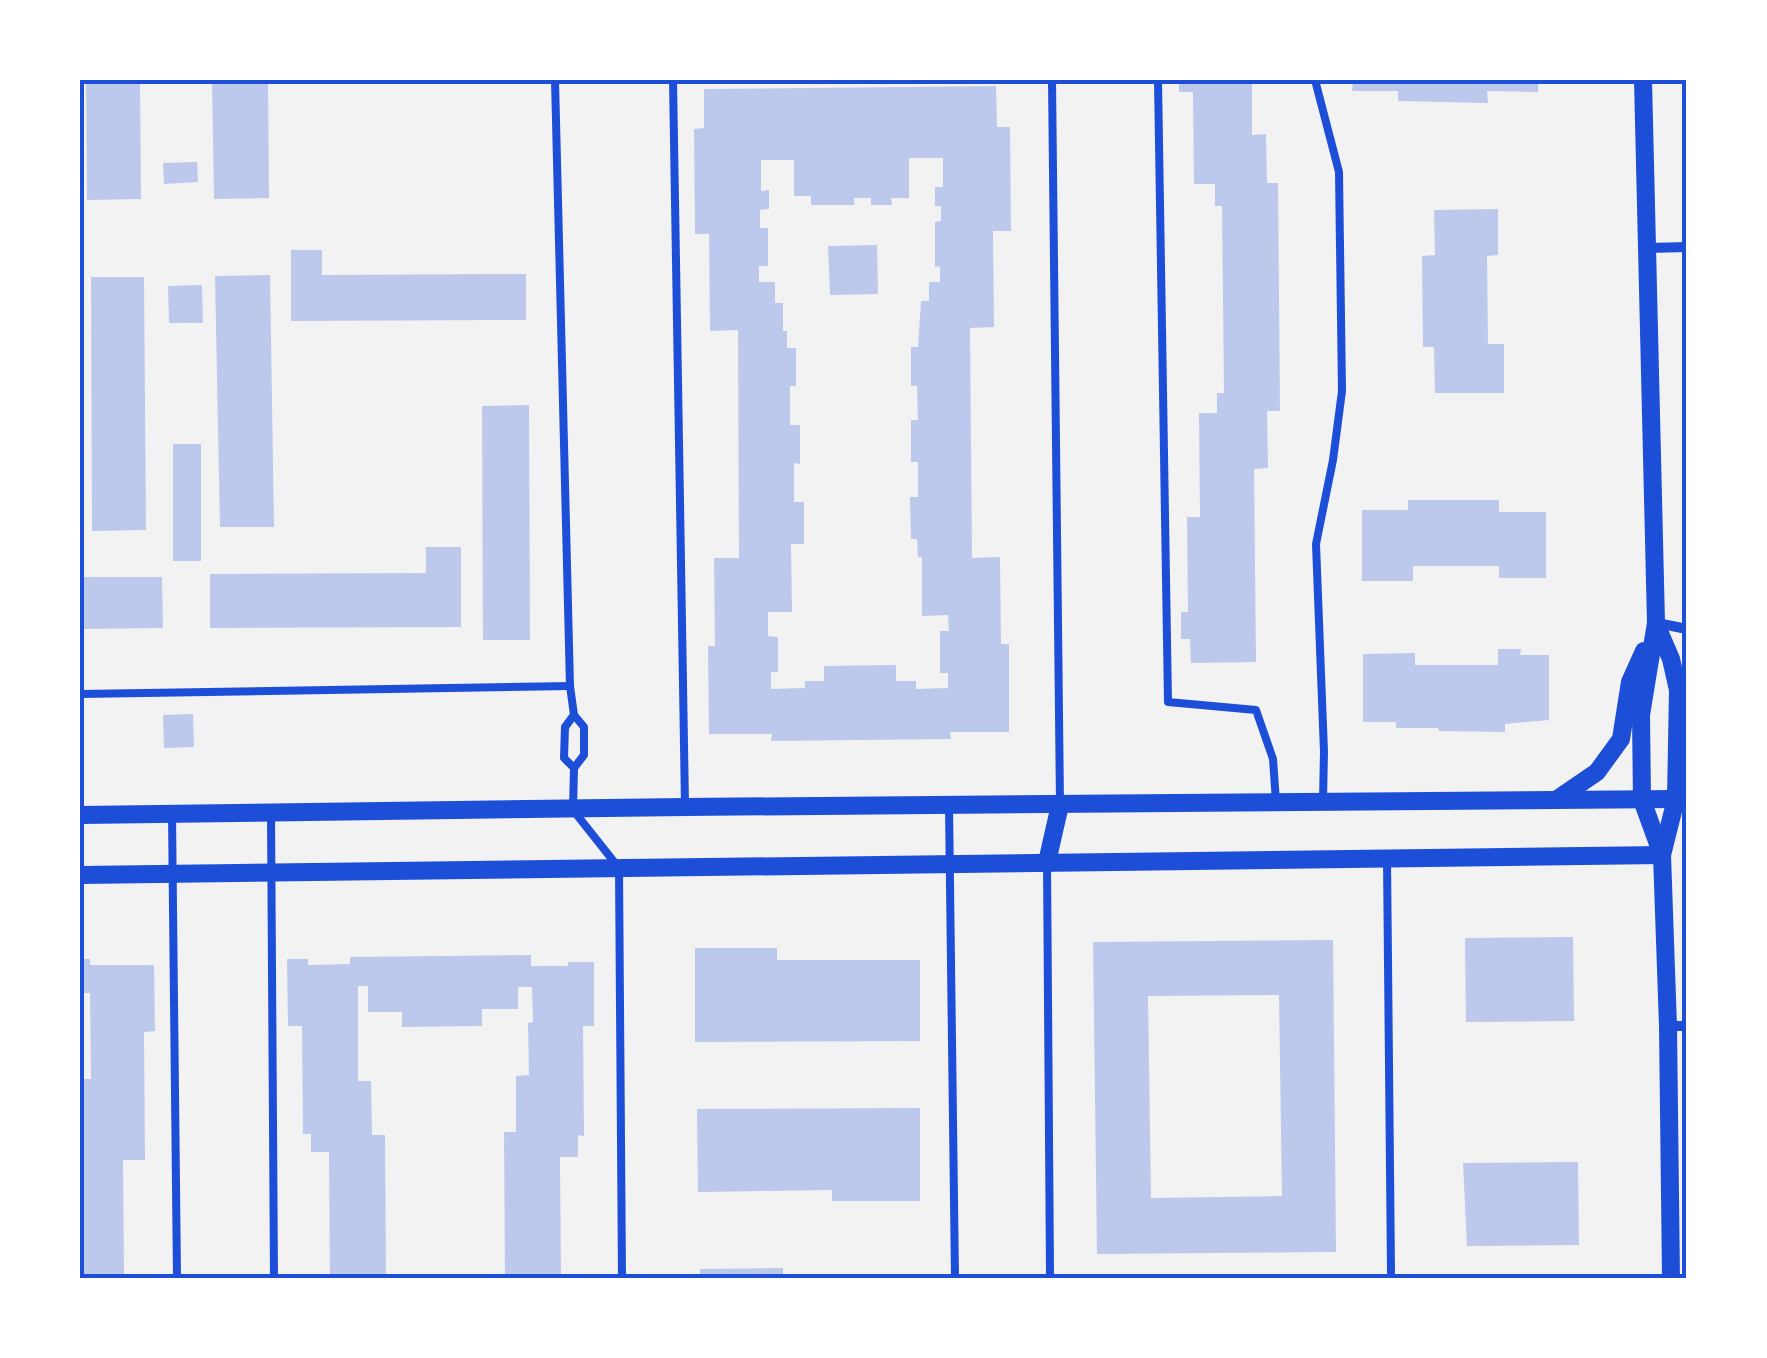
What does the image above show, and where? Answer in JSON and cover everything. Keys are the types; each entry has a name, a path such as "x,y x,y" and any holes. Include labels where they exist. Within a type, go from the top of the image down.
{"street":[{"path":"1644,80 1656,623 1640,714 1642,800 1662,855 1678,1026 1671,1278"},
{"path":"1648,248 1687,247"},
{"path":"1558,799 1597,772 1621,739 1630,682 1656,623"},
{"path":"1656,623 1687,629"},
{"path":"1656,623 1678,690 1676,800 1662,855"},
{"path":"80,815 1676,800"},
{"path":"1046,862 1060,804"},
{"path":"80,875 1662,855"}],"lane":[{"path":"555,80 570,686 574,715 584,726 584,755 574,768 574,810 618,868 622,1278"},
{"path":"673,80 685,807"},
{"path":"1052,80 1060,804"},
{"path":"1158,80 1168,702 1256,710 1273,759 1276,802"},
{"path":"1315,80 1339,172 1342,391 1316,544 1323,801"},
{"path":"80,694 570,686"},
{"path":"574,715 564,727 564,758 574,768"},
{"path":"949,805 955,1278"},
{"path":"271,813 274,1278"},
{"path":"172,814 177,1278"},
{"path":"1387,858 1391,1272"},
{"path":"1046,862 1050,1274"}],"building":[{"path":"86,80 140,80 141,199 87,200"},
{"path":"212,80 268,80 269,198 214,199"},
{"path":"1179,80 1252,80 1252,135 1266,134 1267,183 1278,183 1280,411 1267,411 1268,468 1254,469 1256,662 1191,663 1190,639 1181,639 1181,612 1188,612 1187,517 1200,517 1199,413 1217,413 1217,393 1224,393 1222,206 1215,206 1215,184 1194,184 1193,92 1179,92"},
{"path":"1353,80 1538,80 1538,92 1487,91 1488,103 1398,101 1398,91 1352,91"},
{"path":"996,86 997,127 1010,127 1011,231 993,231 994,327 970,328 972,558 1000,557 1001,644 1009,644 1009,732 950,732 951,739 771,741 772,734 709,734 708,646 715,646 714,558 739,558 738,330 710,331 709,234 695,234 694,129 704,128 704,89","holes":["909,158 943,158 943,187 935,187 935,206 941,206 941,221 935,222 935,267 940,266 940,282 929,282 929,301 921,301 918,347 911,347 911,386 917,386 918,420 911,420 911,462 918,462 918,497 910,497 911,539 917,539 918,557 922,557 922,616 948,615 949,631 940,631 940,673 948,673 948,688 916,689 916,681 896,681 896,665 824,666 824,681 805,681 805,688 771,689 771,672 778,672 778,637 768,636 768,612 792,612 791,544 804,544 804,502 794,502 794,463 800,464 800,425 790,425 790,386 796,386 796,348 787,348 783,303 775,303 775,282 759,282 759,266 768,266 768,228 760,228 760,210 769,209 769,190 761,191 761,160 794,160 794,196 811,196 811,205 854,205 854,198 871,198 871,205 892,205 891,198 909,198"]},
{"path":"197,162 198,182 164,184 163,163"},
{"path":"1498,209 1498,255 1487,256 1488,344 1504,344 1504,393 1435,393 1434,347 1423,347 1422,256 1435,255 1434,210"},
{"path":"877,245 878,294 830,295 828,246"},
{"path":"291,250 322,250 322,275 526,274 526,320 291,321"},
{"path":"270,275 274,527 220,527 215,276"},
{"path":"91,277 144,277 146,530 92,531"},
{"path":"202,285 203,323 169,323 168,286"},
{"path":"529,405 530,640 483,640 482,406"},
{"path":"173,444 201,444 201,561 173,561"},
{"path":"1408,500 1499,500 1499,512 1546,512 1546,578 1499,578 1499,566 1413,566 1413,581 1362,581 1362,510 1408,510"},
{"path":"426,547 461,547 461,627 210,628 210,574 426,573"},
{"path":"80,577 162,577 163,628 80,629"},
{"path":"1498,649 1521,649 1520,655 1549,655 1549,720 1505,724 1505,732 1396,728 1396,722 1363,722 1363,654 1415,653 1415,665 1498,665"},
{"path":"193,714 194,747 164,748 163,715"},
{"path":"1573,937 1574,1021 1466,1022 1465,938"},
{"path":"1333,940 1336,1252 1097,1254 1093,942","holes":["1279,995 1282,1196 1151,1198 1148,996"]},
{"path":"695,948 777,948 777,960 920,960 920,1041 695,1042"},
{"path":"531,955 531,966 594,962 594,1026 583,1026 584,1136 578,1135 578,1157 560,1157 561,1278 505,1278 504,1132 516,1132 516,1076 529,1075 532,987 518,987 518,1009 482,1009 482,1026 402,1027 402,1012 368,1012 368,986 358,986 358,1081 371,1081 372,1135 385,1135 386,1278 330,1278 329,1152 311,1152 311,1134 303,1134 302,1026 288,1026 287,959 308,959 308,965 350,964 350,957"},
{"path":"80,959 90,959 90,965 154,965 155,1031 144,1032 145,1160 123,1160 124,1278 80,1278 80,1079 91,1079 90,993 80,993"},
{"path":"920,1108 920,1201 832,1201 832,1190 698,1192 697,1109"},
{"path":"1578,1162 1579,1245 1467,1246 1463,1163"},
{"path":"783,1268 783,1278 700,1278 700,1269"}]}
